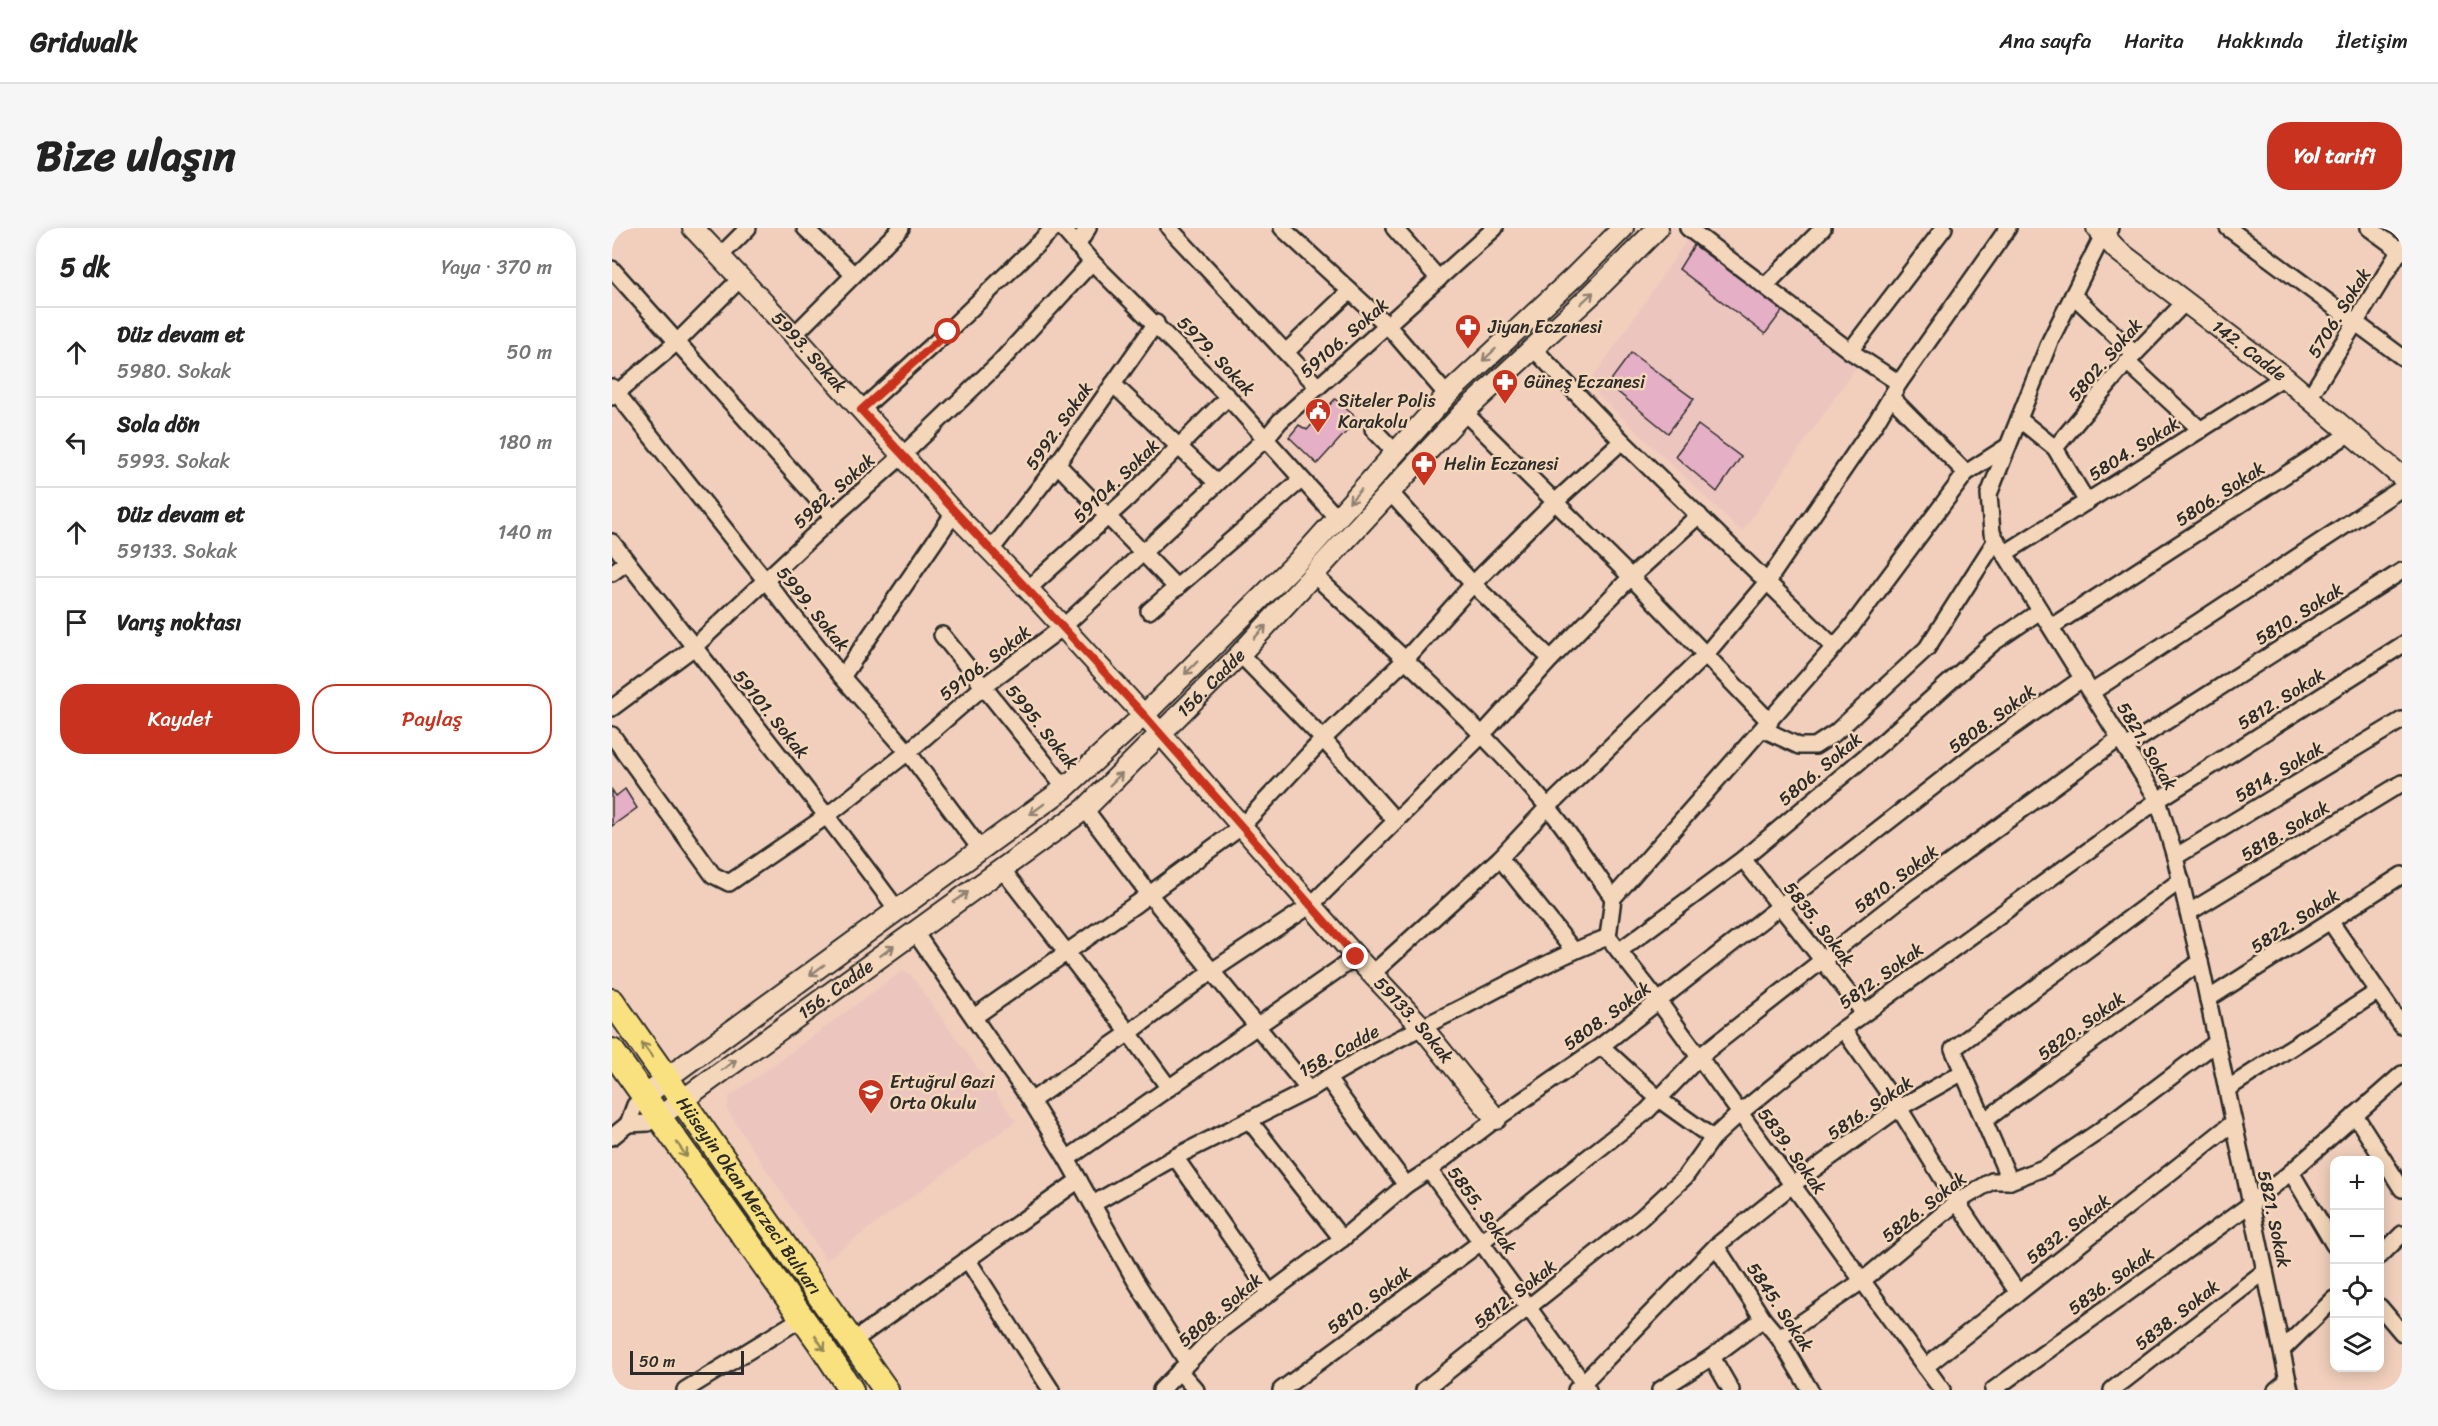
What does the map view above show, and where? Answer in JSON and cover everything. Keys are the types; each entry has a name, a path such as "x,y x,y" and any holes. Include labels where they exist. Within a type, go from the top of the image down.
{"main road":[{"name":"Hüseyin Okan Merzeci Bulvarı","path":"612,1001 886,1390"},
{"name":"Hüseyin Okan Merzeci Bulvarı","path":"612,1051 851,1390"}],"street":[{"name":"5993. Sokak","path":"693,228 794,335 954,513 1028,589 1161,734"},
{"path":"719,257 748,228"},
{"path":"806,228 854,274"},
{"path":"861,410 948,332 1053,228"},
{"name":"5979. Sokak","path":"1062,228 1092,262 1228,397 1336,517"},
{"path":"1077,246 1088,228"},
{"path":"1169,228 1318,387"},
{"path":"1282,228 1388,326 1447,395"},
{"path":"1394,228 1439,279"},
{"name":"59106. Sokak","path":"612,735 714,875 729,883 828,815 908,752 984,686 1063,627 1266,438 1280,421 1495,228"},
{"name":"156. Cadde","path":"652,1107 667,1078 1065,788 1144,715 1304,555 1447,395 1574,277 1623,228"},
{"name":"156. Cadde","path":"652,1107 681,1099 1085,809 1240,654 1464,412 1658,228"},
{"path":"1688,228 1850,351 1899,383"},
{"path":"1766,285 1823,228"},
{"path":"1850,351 1944,228"},
{"path":"1372,973 1500,858 1548,807 1706,654 1767,582 1876,422 1899,383 2008,228"},
{"path":"2228,228 2402,357"},
{"path":"2369,228 2401,250"},
{"path":"794,335 854,274 893,230"},
{"name":"5821. Sokak","path":"2103,230 2050,341 1989,494 1992,533 2157,800 2175,857 2200,962 2282,1350 2285,1387"},
{"name":"142. Cadde","path":"2103,230 2117,250 2284,377 2402,477"},
{"name":"5706. Sokak","path":"2309,398 2401,250"},
{"name":"5982. Sokak","path":"612,708 693,648 903,455 998,364 1092,262"},
{"path":"612,269 833,517"},
{"path":"614,392 677,342 739,279"},
{"path":"1286,352 1350,291"},
{"path":"2073,295 2201,430"},
{"name":"5802. Sokak","path":"2055,448 2131,358 2186,301"},
{"name":"5992. Sokak","path":"991,550 1057,464 1156,323"},
{"path":"1533,348 1622,441 1834,647"},
{"name":"5804. Sokak","path":"2004,554 2284,377"},
{"path":"1113,384 1216,483"},
{"name":"5999. Sokak","path":"614,392 842,676 908,752 981,850"},
{"name":"59104. Sokak","path":"1028,589 1108,517 1228,397"},
{"path":"1891,397 1966,473"},
{"path":"1464,412 1706,654 1766,725 1799,746 1815,746 1835,734 1927,648 1996,540"},
{"path":"2019,419 2055,448 2087,502"},
{"path":"1373,429 1395,452"},
{"name":"5806. Sokak","path":"2051,627 2350,433"},
{"path":"974,1017 1241,827 1323,739 1405,660 1473,584 1554,503 1622,441"},
{"path":"1608,937 1613,898 1834,647 1966,473 2008,446"},
{"path":"1057,464 1177,588"},
{"path":"1149,611 1301,480"},
{"path":"2092,693 2402,488"},
{"path":"1389,491 1473,584 1551,659"},
{"path":"842,676 954,513"},
{"path":"1031,1101 1129,1033 1212,971 1311,905 1482,735 1551,659 1631,577 1698,515"},
{"name":"59101. Sokak","path":"612,542 693,648 828,815 898,911"},
{"path":"612,573 627,562"},
{"name":"5810. Sokak","path":"1281,1390 1481,1242 1660,1100 1699,1058 1908,893 2123,742 2402,571"},
{"path":"1314,575 1482,735 1548,807 1613,898"},
{"name":"5806. Sokak","path":"1619,951 1743,859 1884,741 1993,643 2040,610"},
{"name":"5995. Sokak","path":"942,635 1065,788"},
{"name":"5812. Sokak","path":"1427,1389 1641,1218 1685,1177 1713,1138 1740,1113 1864,1012 2157,800 2402,645"},
{"path":"1240,654 1323,739 1395,820"},
{"name":"5808. Sokak","path":"1161,1390 1219,1331 1342,1239 1406,1185 1601,1046 1976,753 2082,678"},
{"name":"5814. Sokak","path":"2175,857 2402,720"},
{"name":"59133. Sokak","path":"1161,734 1356,957 1422,1027 1496,1119"},
{"name":"5818. Sokak","path":"2188,913 2402,783"},
{"path":"1085,809 1149,894 1255,1027 1309,1090"},
{"path":"1500,858 1573,950"},
{"name":"5835. Sokak","path":"1743,859 1864,1012"},
{"path":"1002,869 1169,1088"},
{"name":"5822. Sokak","path":"2208,999 2402,875"},
{"path":"2010,1181 1953,1049 2181,880"},
{"path":"898,911 1031,1101 1093,1204 1196,1390"},
{"path":"2330,921 2402,1026"},
{"name":"158. Cadde","path":"1093,1204 1175,1157 1309,1090 1422,1027 1573,950 1608,937"},
{"name":"5839. Sokak","path":"1608,937 1659,1002 1942,1390"},
{"path":"1067,1159 1356,957"},
{"name":"5820. Sokak","path":"1984,1121 2200,962"},
{"path":"2227,1089 2377,992"},
{"path":"1842,1029 1899,1108 1957,1202 2018,1293"},
{"name":"5826. Sokak","path":"1779,1338 1862,1281 1957,1202 1992,1181 2010,1181 2046,1167 2098,1132 2217,1042"},
{"path":"1601,1046 1660,1100 1713,1138"},
{"name":"5816. Sokak","path":"1582,1388 1716,1246 1792,1185 1899,1108 1963,1072"},
{"name":"5836. Sokak","path":"1993,1390 2252,1203 2291,1172 2402,1074"},
{"path":"1327,1078 1406,1185"},
{"path":"612,1137 628,1124 635,1105 652,1107 648,1123 628,1124"},
{"path":"2355,1115 2402,1189"},
{"path":"1249,1120 1342,1239"},
{"name":"5832. Sokak","path":"1925,1367 2234,1122"},
{"path":"1175,1157 1270,1293"},
{"name":"5855. Sokak","path":"1429,1170 1582,1388"},
{"path":"2291,1172 2330,1238"},
{"path":"853,1341 1079,1180"},
{"path":"2384,1251 2402,1234"},
{"name":"5845. Sokak","path":"1716,1246 1763,1319 1779,1338 1810,1390"},
{"path":"967,1258 1051,1390"},
{"name":"5838. Sokak","path":"2112,1390 2265,1271"},
{"path":"2282,1350 2330,1303"},
{"path":"2384,1313 2402,1333"},
{"path":"685,1390 802,1318"},
{"path":"1660,1390 1712,1357 1763,1319"},
{"path":"1712,1357 1731,1390"}],"shaded area":[{"path":"1689,237 1860,362 1742,532 1588,385"},
{"name":"Ertuğrul Gazi Orta Okulu","path":"902,971 910,974 1016,1121 826,1260 727,1110 729,1097"}],"building":[{"path":"1694,245 1783,310 1765,334 1679,269"},
{"path":"1631,353 1694,399 1668,433 1608,384"},
{"name":"Siteler Polis Karakolu","path":"1335,399 1358,419 1317,464 1289,437 1299,425 1307,430"},
{"path":"1698,425 1741,457 1717,492 1675,456"},
{"path":"625,789 637,808 612,826 612,790 616,796"}],"place":[{"name":"Jiyan Eczanesi","path":"1468,350"},
{"name":"Güneş Eczanesi","path":"1505,405"},
{"name":"Siteler Polis Karakolu","path":"1318,434"},
{"name":"Helin Eczanesi","path":"1424,487"},
{"name":"Ertuğrul Gazi Orta Okulu","path":"871,1115"}],"route":[{"path":"948,332 861,410 954,513 1028,589 1144,715 1356,957"}]}
